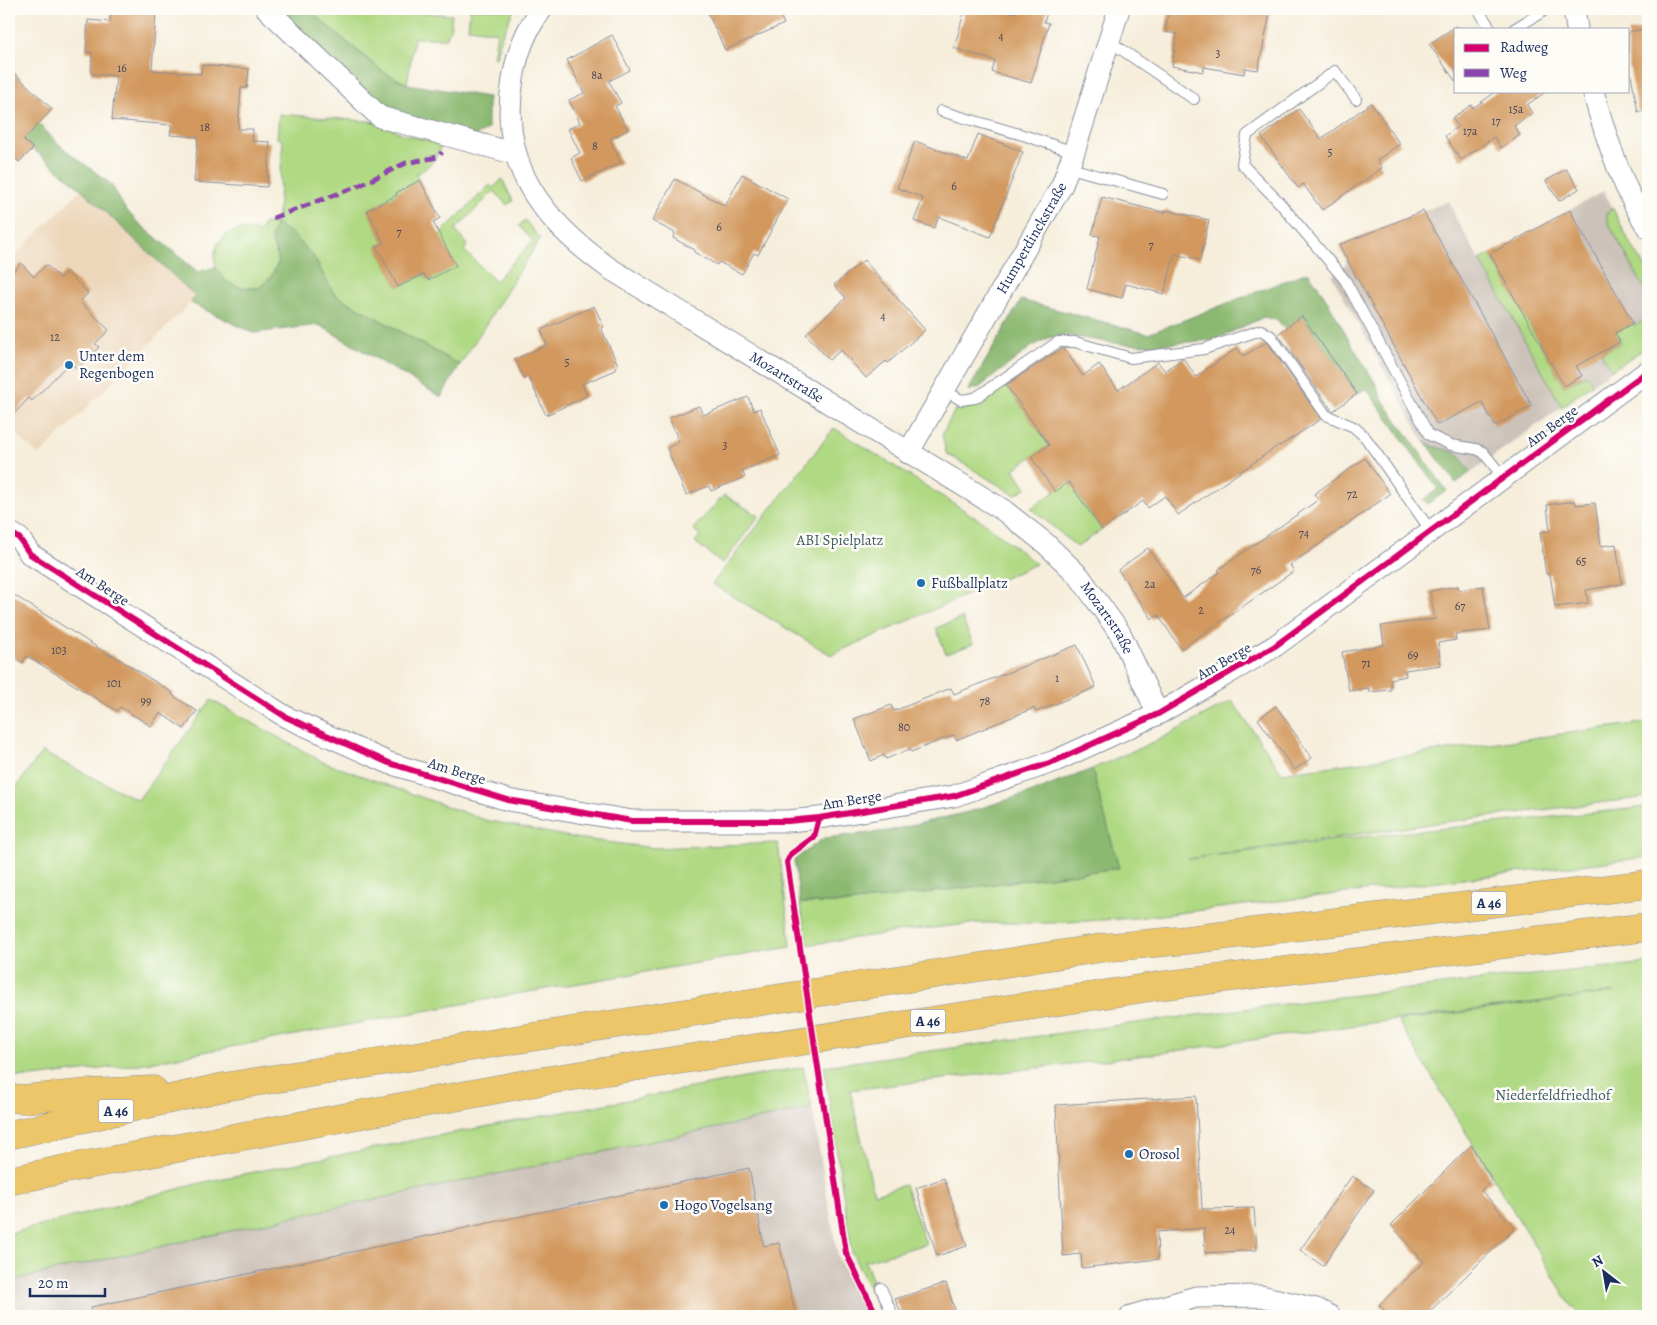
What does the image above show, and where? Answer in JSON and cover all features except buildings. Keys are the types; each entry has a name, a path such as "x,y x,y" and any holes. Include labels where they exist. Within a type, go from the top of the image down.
{"highway":[{"name":"A 46","path":"9,1135 224,1087 1102,948 1187,940 1648,884"},
{"name":"A 46","path":"9,1181 85,1165 556,1078 1158,986 1648,927"},
{"path":"9,1098 24,1099 89,1093 224,1087"}],"street":[{"path":"267,9 380,117 516,154"},
{"name":"Mozartstraße","path":"542,9 522,43 514,71 509,100 510,129 524,178 534,197 553,221 589,254 609,268 1003,510 1045,543 1079,576 1120,633 1158,714"},
{"name":"Humperdinckstraße","path":"908,452 1062,184 1119,9"},
{"path":"1574,9 1577,28"},
{"path":"1593,92 1618,167 1648,228"},
{"name":"Am Berge","path":"9,532 18,538 30,554 286,717 389,763 508,800 632,820 788,821 835,816 954,796 1055,761 1158,714 1275,646 1648,371"},
{"path":"1132,1316 1196,1297 1261,1296 1316,1309 1330,1316"}],"lane":[{"path":"1516,28 1547,9"},
{"path":"1481,14 1490,28"},
{"path":"1109,41 1194,99"},
{"path":"1356,99 1335,72 1247,135 1242,164 1279,202 1345,280 1429,435 1451,445 1484,452 1503,477"},
{"path":"941,111 1026,136 1070,160 1163,194"},
{"path":"944,390 961,400 975,398 1058,342 1074,342 1131,358 1204,349 1261,330 1271,336 1326,415 1354,428 1365,437 1431,531"},
{"path":"881,1288 893,1316"}],"shaded area":[{"name":"Unter dem Regenbogen","path":"81,189 196,297 39,456 9,427 9,262"},
{"path":"1604,191 1612,207 1606,216 1609,224 1648,295 1648,318 1635,326 1633,323 1620,342 1602,353 1612,370 1593,383 1586,375 1564,386 1490,254"},
{"path":"1449,201 1457,220 1562,407 1471,472 1457,453 1433,446 1420,435 1332,276 1347,263 1339,245"},
{"path":"812,1108 838,1258 869,1316 9,1316 9,1281 292,1217"}],"green space":[{"path":"275,9 307,9 382,71 407,84 488,97 488,129 474,137 386,112"},
{"path":"307,9 380,9 452,14 447,38 414,38 407,84 382,71"},
{"path":"470,9 514,9 499,42 496,58 493,57 497,32 468,28"},
{"path":"9,94 63,148 111,184 124,207 136,221 198,272 215,267 224,279 233,285 244,288 259,288 271,277 279,261 271,239 275,224 290,232 312,254 334,294 460,365 441,397 319,325 253,333 191,303 195,296 81,189 33,149 9,125"},
{"path":"279,114 378,122 403,134 441,144 438,154 432,162 416,174 420,180 368,210 384,243 377,247 398,287 424,274 428,280 455,266 439,235 490,185 493,188 502,179 513,201 507,205 494,191 455,230 468,245 464,250 495,281 533,241 519,226 525,220 540,239 460,365 334,294 312,254 271,239 279,261 271,277 259,288 239,288 227,282 219,273 215,262 215,251 220,240 229,233 243,230 260,232 264,223 275,223 278,214 283,141 277,138"},
{"path":"1612,207 1629,241 1648,271 1648,295 1609,224 1606,216"},
{"path":"1490,254 1564,386 1586,375 1593,383 1562,407 1480,260"},
{"path":"1308,272 1331,307 1384,402 1447,491 1427,504 1423,500 1438,489 1366,388 1357,394 1302,316 1285,329 1277,320 1264,317 1214,340 1150,345 1121,344 1063,335 1048,338 1031,347 980,387 968,391 1021,300 1148,334"},
{"path":"1648,318 1648,346 1612,370 1601,353 1620,343 1615,333 1633,323 1635,326"},
{"path":"1006,385 1049,445 1014,469 1026,488 1015,495 946,453 942,434 955,410 973,407"},
{"name":"ABI Spielplatz","path":"834,428 986,524 1036,564 831,655 712,584"},
{"path":"1425,441 1433,446 1457,453 1471,472 1456,483"},
{"path":"1069,482 1102,530 1077,547 1031,508"},
{"path":"724,495 759,516 722,564 695,542 700,535 693,529"},
{"path":"962,618 973,644 946,654 936,628"},
{"path":"211,700 323,762 485,820 575,838 654,848 778,843 791,947 505,996 139,1064 33,1077 9,1077 9,797 42,752 138,800"},
{"path":"1232,701 1282,773 1648,722 1648,797 1444,822 1188,859 1341,839 1648,807 1648,857 1136,918 1052,923 979,923 904,931 807,945 800,903 847,903 1118,868 1092,769 1158,740"},
{"path":"1092,769 1119,868 847,903 800,903 794,860 824,838 888,831 968,812 1036,791"},
{"name":"Niederfeldfriedhof","path":"1648,963 1648,1316 1582,1316 1570,1304 1398,1021 1615,992 1364,1024 1147,1055 850,1090 874,1194 905,1185 926,1244 865,1261 887,1316 883,1316 852,1253 824,1066 1236,1010"},
{"path":"803,1067 812,1108 292,1217 9,1281 9,1234 204,1182"}],"marked path":[{"path":"273,218 356,187 406,163 438,157 442,152"}],"cycle path":[{"path":"9,532 19,538 30,554 286,717 389,763 508,800 632,821 788,821 819,818 954,796 1055,761 1158,714 1275,646 1648,371"},
{"path":"819,818 814,837 791,854 787,862 846,1253 877,1316"}],"place":[{"name":"Unter dem Regenbogen","path":"69,365"},
{"name":"Fußballplatz","path":"921,583"},
{"name":"Orosol","path":"1129,1154"},
{"name":"Hogo Vogelsang","path":"664,1205"}]}
